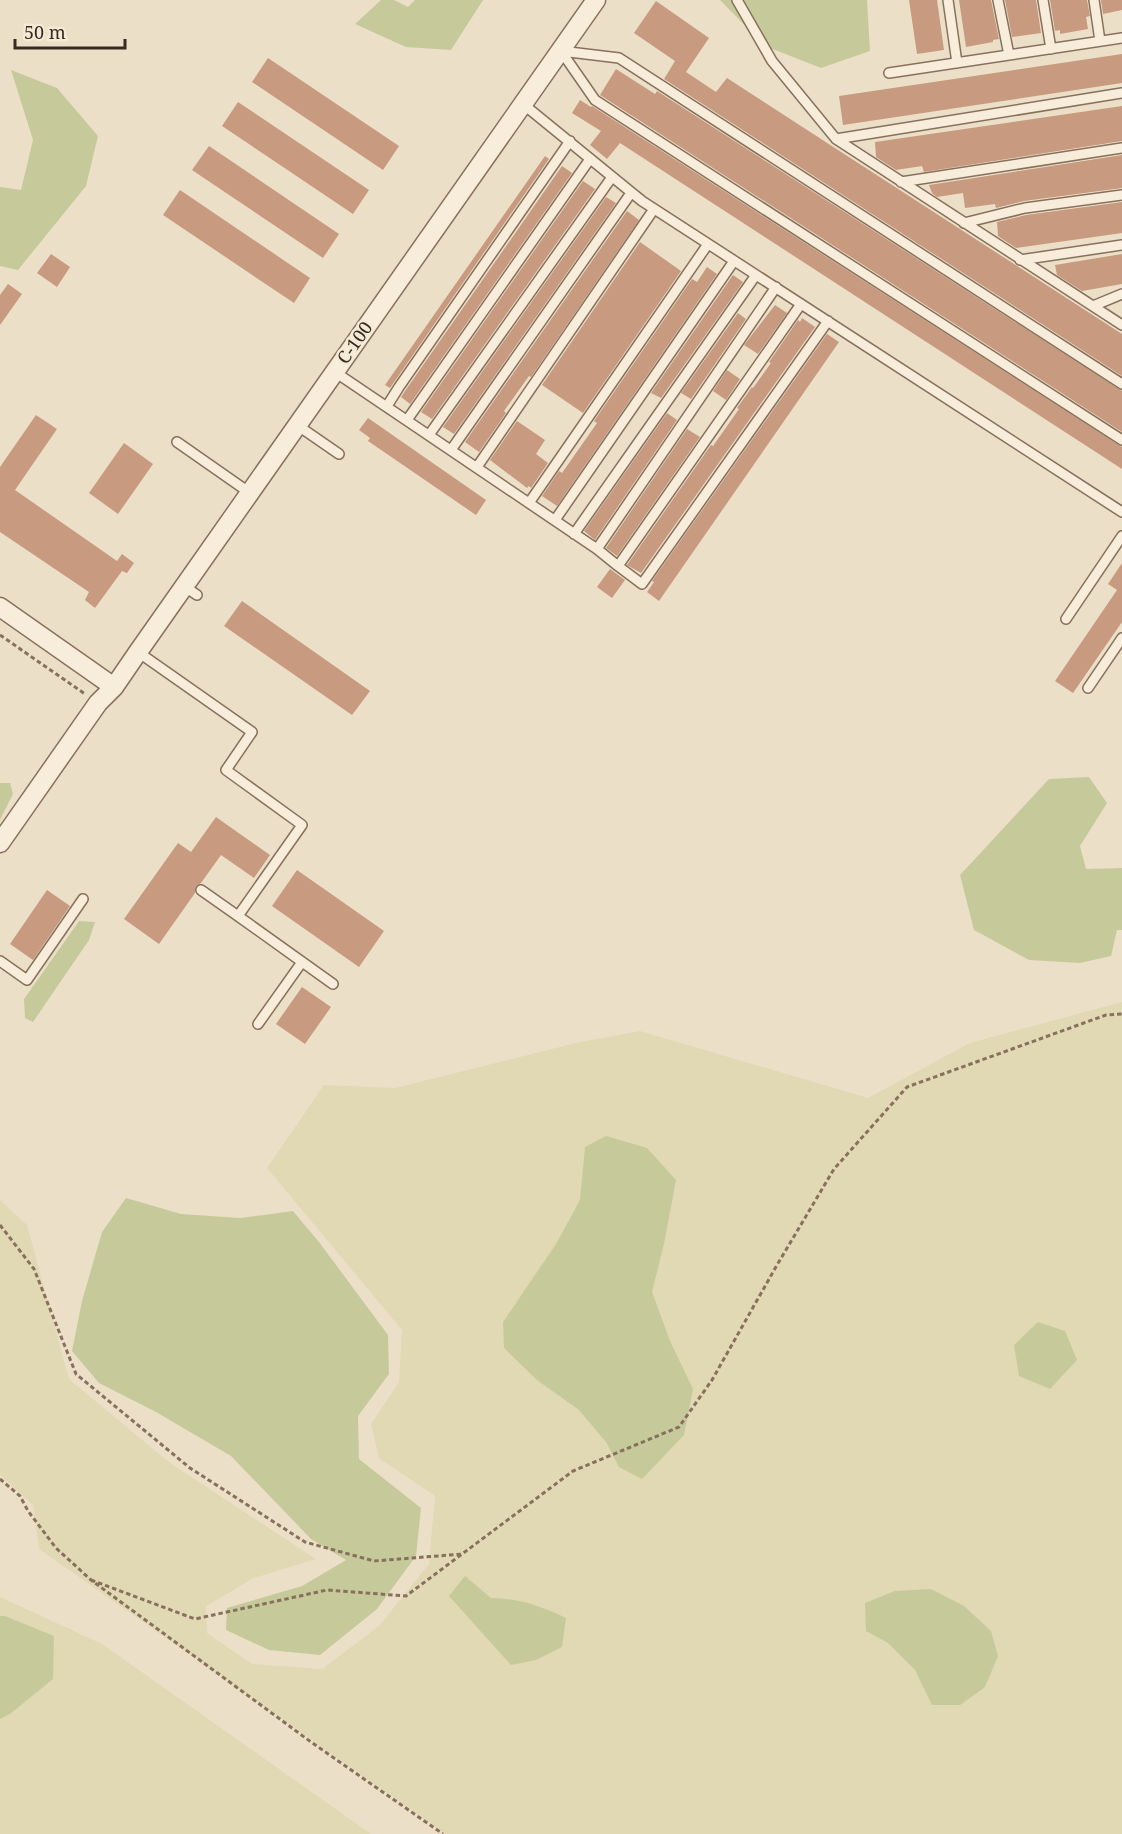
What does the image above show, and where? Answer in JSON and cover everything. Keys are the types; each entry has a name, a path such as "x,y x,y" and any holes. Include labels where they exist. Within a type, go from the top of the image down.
{"street":[{"name":"С-100","path":"0,843 98,703 114,687 138,652 190,591 250,493 596,0"},
{"path":"0,607 114,687"}],"lane":[{"path":"736,0 772,61 836,139 1122,326"},
{"path":"948,0 957,63"},
{"path":"998,0 1009,55"},
{"path":"1043,0 1051,49"},
{"path":"1094,0 1100,41"},
{"path":"889,73 1122,38"},
{"path":"561,51 619,58 1122,384"},
{"path":"561,51 595,100 1122,440"},
{"path":"836,139 1122,93"},
{"path":"523,104 654,209 1122,512"},
{"path":"387,406 570,141"},
{"path":"901,182 1122,148"},
{"path":"407,420 590,159"},
{"path":"429,435 612,177"},
{"path":"451,450 632,193"},
{"path":"964,223 1025,208 1122,195"},
{"path":"477,467 654,209"},
{"path":"529,503 708,244"},
{"path":"1020,260 1122,244"},
{"path":"555,520 734,261"},
{"path":"574,534 756,275"},
{"path":"597,549 776,287"},
{"path":"1093,306 1122,294"},
{"path":"618,566 801,304"},
{"path":"335,372 597,549 642,584 828,321"},
{"path":"297,425 339,454"},
{"path":"177,442 250,493"},
{"path":"1066,619 1122,536"},
{"path":"1088,688 1122,638"},
{"path":"138,652 252,732 226,770 302,825 238,916"},
{"path":"201,890 333,984"},
{"path":"0,962 27,980 83,899"},
{"path":"258,1024 302,962"}],"path":[{"path":"0,635 98,703"},
{"path":"91,1580 195,1619 327,1590 406,1596 573,1471 679,1427 712,1380 834,1169 907,1087 1106,1015 1122,1014"},
{"path":"0,1225 34,1269 76,1374 190,1468 305,1542 374,1561 465,1554"},
{"path":"0,1479 20,1496 27,1511 56,1548 91,1580 311,1742 443,1834"}],"shaded area":[{"path":"1122,1002 1122,1834 446,1834 39,1549 33,1505 0,1475 0,1200 27,1225 69,1379 170,1463 316,1559 254,1578 206,1606 207,1633 252,1664 322,1669 379,1626 429,1564 435,1496 379,1458 371,1424 399,1382 402,1330 267,1168 324,1085 395,1088 576,1043 640,1031 868,1098 970,1043"},
{"path":"0,1597 102,1644 371,1834 0,1834"}],"green space":[{"path":"381,0 394,0 408,7 415,0 483,0 451,50 406,47 355,24"},
{"path":"720,0 867,0 870,51 821,68 765,46"},
{"path":"11,70 57,88 98,136 86,186 18,270 0,266 0,187 21,190 33,140"},
{"path":"1089,777 1107,803 1080,846 1086,869 1122,868 1122,930 1117,930 1111,956 1080,963 1029,960 974,930 960,875 1049,779"},
{"path":"0,783 10,783 13,794 0,820"},
{"path":"79,921 95,922 89,940 33,1022 25,1018 24,999"},
{"path":"606,1136 647,1148 676,1180 652,1292 670,1341 693,1389 684,1435 642,1479 619,1467 606,1442 579,1410 537,1380 504,1348 503,1322 556,1244 580,1200 585,1147"},
{"path":"126,1198 181,1214 240,1218 293,1211 388,1335 389,1374 358,1416 359,1459 421,1508 416,1556 377,1609 320,1655 269,1650 226,1630 227,1608 302,1586 346,1560 311,1539 231,1456 156,1412 99,1383 72,1351 82,1301 102,1232"},
{"path":"1038,1322 1065,1331 1077,1360 1050,1389 1019,1376 1014,1345"},
{"path":"465,1576 491,1598 530,1604 566,1618 562,1647 536,1660 511,1665 449,1596"},
{"path":"931,1589 964,1606 991,1631 998,1656 985,1687 960,1705 932,1705 915,1670 888,1643 866,1631 865,1603 895,1591"},
{"path":"0,1616 54,1636 53,1679 10,1714 0,1719"}],"building":[{"path":"909,0 937,0 944,50 917,54"},
{"path":"959,0 991,0 999,39 966,47"},
{"path":"1005,0 1036,0 1041,33 1012,37"},
{"path":"1050,0 1087,0 1090,16 1086,17 1088,29 1060,34 1060,30 1055,31"},
{"path":"1101,0 1122,0 1122,10 1103,14"},
{"path":"656,1 709,38 686,72 716,92 727,78 1122,334 1122,376 664,79 675,61 634,33"},
{"path":"1122,54 1122,83 843,125 839,96"},
{"path":"268,58 399,146 383,170 252,82"},
{"path":"616,69 655,94 657,91 1122,391 1122,432 600,95"},
{"path":"580,100 1122,447 1122,469 620,143 607,159 590,145 601,131 572,113"},
{"path":"238,102 369,190 353,214 222,126"},
{"path":"1122,106 1122,141 924,172 922,166 896,170 876,157 875,142"},
{"path":"209,146 339,234 323,258 192,170"},
{"path":"1122,155 1122,188 1024,201 996,208 995,204 965,208 963,193 937,197 932,193 929,185"},
{"path":"545,156 549,159 390,388 385,385"},
{"path":"562,166 572,173 410,404 401,397"},
{"path":"583,181 595,189 432,419 421,412"},
{"path":"180,190 310,278 294,303 163,215"},
{"path":"606,197 616,203 454,434 443,427"},
{"path":"1122,202 1122,233 1016,248 998,236 997,222 1026,215"},
{"path":"627,211 639,220 531,377 529,376 504,411 506,413 479,452 465,442"},
{"path":"640,242 681,271 583,413 542,385"},
{"path":"51,254 70,267 57,287 37,273"},
{"path":"1122,254 1122,284 1082,291 1057,275 1055,265"},
{"path":"707,267 717,274 557,506 542,496 559,471 562,473 597,423 594,421 692,279 697,282"},
{"path":"733,275 743,282 661,398 651,393"},
{"path":"8,284 22,294 0,325 0,295"},
{"path":"775,305 787,313 758,354 744,345"},
{"path":"738,313 746,319 691,399 681,393"},
{"path":"802,318 815,327 641,573 627,565 739,409 737,408 771,363 769,362 798,320 800,322"},
{"path":"827,334 839,342 659,601 647,592 654,582 652,581"},
{"path":"727,370 740,379 726,400 713,391"},
{"path":"667,413 677,420 595,540 584,531"},
{"path":"36,415 57,429 15,490 117,561 122,554 134,563 127,573 122,571 95,608 85,600 89,592 0,532 0,467"},
{"path":"368,418 486,500 476,515 368,441 370,438 359,430"},
{"path":"517,421 545,440 536,454 548,463 531,488 529,486 527,488 490,460"},
{"path":"687,429 700,437 617,556 606,548"},
{"path":"124,443 153,464 118,514 89,493"},
{"path":"1122,563 1122,622 1073,693 1055,681 1117,590 1108,584"},
{"path":"610,569 625,580 612,598 597,587"},
{"path":"242,601 370,691 352,715 224,626"},
{"path":"216,817 270,855 254,878 221,855 201,883 196,886 195,893 159,944 124,919 178,843 191,852"},
{"path":"297,870 384,931 359,967 272,906"},
{"path":"47,890 70,906 33,960 10,944"},
{"path":"302,987 331,1007 305,1044 276,1024"}]}
